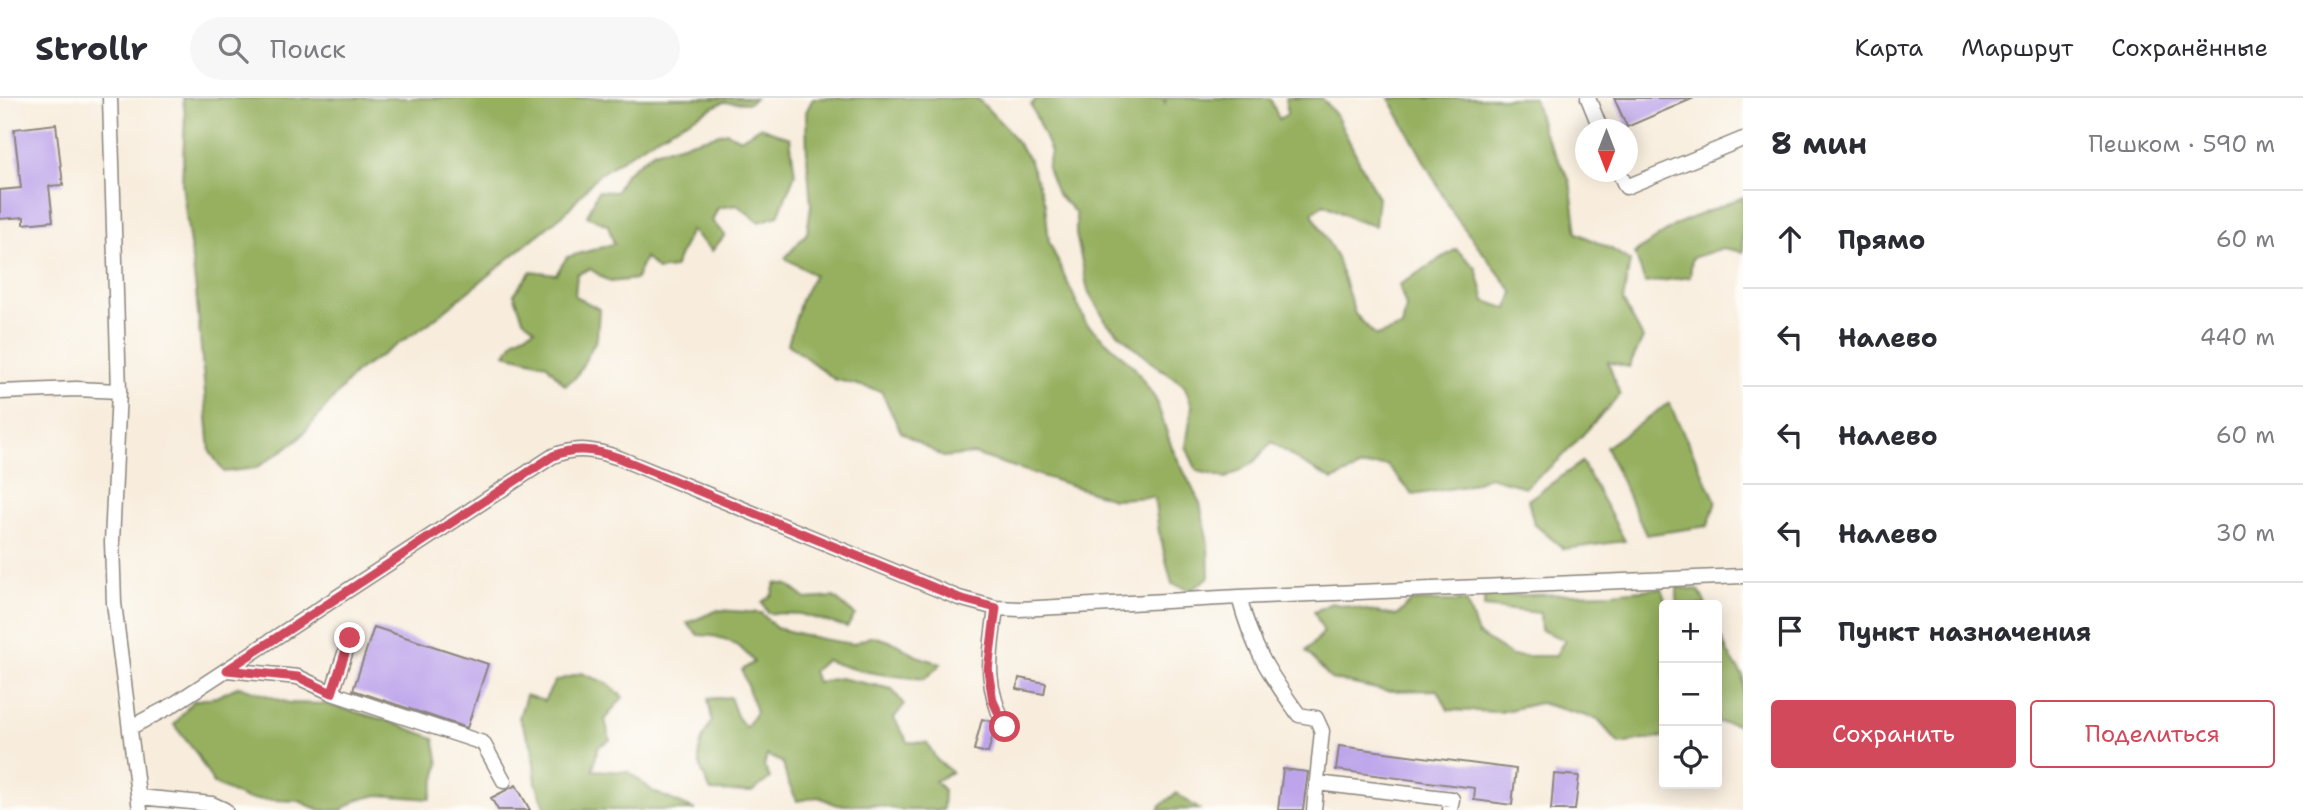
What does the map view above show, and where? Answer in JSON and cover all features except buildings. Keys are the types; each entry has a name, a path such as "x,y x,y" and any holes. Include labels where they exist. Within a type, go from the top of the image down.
{"street":[{"path":"110,98 119,391 112,542 114,603 139,804 212,804 225,810"},
{"path":"1588,98 1597,119"},
{"path":"1624,182 1626,187 1743,139"},
{"path":"0,392 76,389 119,391"},
{"path":"131,727 171,706 565,450 591,450 619,458 959,598 996,608 1743,576"},
{"path":"1239,597 1247,625 1265,665 1299,715 1316,718 1322,731 1314,810"},
{"path":"996,608 988,670 993,701 1005,727"},
{"path":"332,693 350,638"},
{"path":"227,670 298,677 332,693 483,743 504,781"},
{"path":"1317,783 1452,799 1450,810"}],"green space":[{"path":"183,98 755,98 749,103 723,102 656,137 597,176 565,213 428,324 355,373 298,440 256,468 224,472 210,452 196,291 182,184 185,116"},
{"path":"813,98 977,98 1007,129 1029,159 1045,203 1049,242 1086,323 1134,367 1156,400 1172,448 1200,503 1208,543 1209,577 1191,590 1172,584 1159,532 1154,497 1113,499 974,454 943,457 901,432 881,391 834,379 788,344 801,300 814,275 785,258 807,233 811,205 806,112"},
{"path":"1037,98 1163,98 1165,103 1166,98 1270,98 1279,119 1287,114 1286,98 1322,98 1336,115 1378,198 1375,226 1355,220 1324,204 1312,213 1337,258 1355,314 1376,336 1402,327 1406,307 1399,285 1456,249 1476,268 1485,301 1508,309 1513,292 1454,215 1389,98 1534,98 1543,131 1570,181 1577,233 1630,261 1623,301 1643,338 1629,367 1608,362 1620,395 1560,459 1525,487 1489,477 1466,486 1413,495 1387,465 1361,467 1333,480 1300,462 1272,442 1253,463 1226,478 1197,471 1186,447 1192,406 1184,385 1151,362 1107,323 1088,291 1076,234 1076,213 1057,194 1047,168 1051,152 1031,105"},
{"path":"760,127 790,138 795,174 778,216 759,222 737,205 718,208 712,221 725,235 712,251 691,230 674,268 657,270 645,257 636,279 610,282 590,269 577,274 575,296 599,309 597,338 576,377 565,385 546,364 505,354 515,339 535,329 523,319 514,294 531,271 556,274 567,257 614,244 608,225 587,216 598,191 616,192 625,174 653,152 727,132 740,139"},
{"path":"1743,197 1743,252 1723,248 1692,258 1690,277 1645,283 1635,253 1677,224"},
{"path":"1669,403 1716,501 1708,526 1646,535 1606,447"},
{"path":"1582,462 1625,541 1564,549 1534,524 1528,500"},
{"path":"775,583 788,585 806,599 834,597 855,615 847,627 800,614 768,613 762,602 772,595"},
{"path":"1677,587 1699,590 1704,600 1677,600"},
{"path":"1661,588 1665,600 1659,600 1659,738 1619,744 1597,719 1540,703 1500,712 1448,710 1438,690 1385,691 1331,679 1306,651 1324,632 1314,612 1331,603 1397,616 1411,601 1466,601 1478,634 1512,656 1555,656 1565,640 1541,630 1540,613 1484,607 1484,596 1612,593"},
{"path":"718,610 761,613 776,628 822,639 853,644 872,636 893,642 917,656 941,664 925,679 862,671 826,660 813,671 817,682 840,678 892,689 904,705 894,718 908,742 927,743 937,760 952,772 935,781 944,790 943,810 837,805 819,797 797,801 787,780 783,763 767,755 764,766 770,778 752,792 711,791 702,772 699,756 699,748 712,721 708,699 730,697 737,716 746,728 756,712 742,670 754,662 736,645 715,637 698,635 687,623"},
{"path":"1722,640 1743,676 1743,725 1722,723"},
{"path":"581,673 607,683 623,697 605,719 610,740 598,747 593,770 629,772 654,792 695,810 546,810 536,783 532,746 519,718 526,695 544,701 555,681"},
{"path":"239,686 289,703 326,704 385,720 434,738 439,764 430,799 378,795 357,800 342,810 319,810 299,801 246,799 214,784 196,753 174,725 193,701 216,697"},
{"path":"1176,793 1199,809 1159,810 1161,805"}],"route":[{"path":"350,638 332,693 298,677 227,670 553,456 565,450 591,450 619,458 959,598 996,608 988,670 993,701 1005,727"}]}
